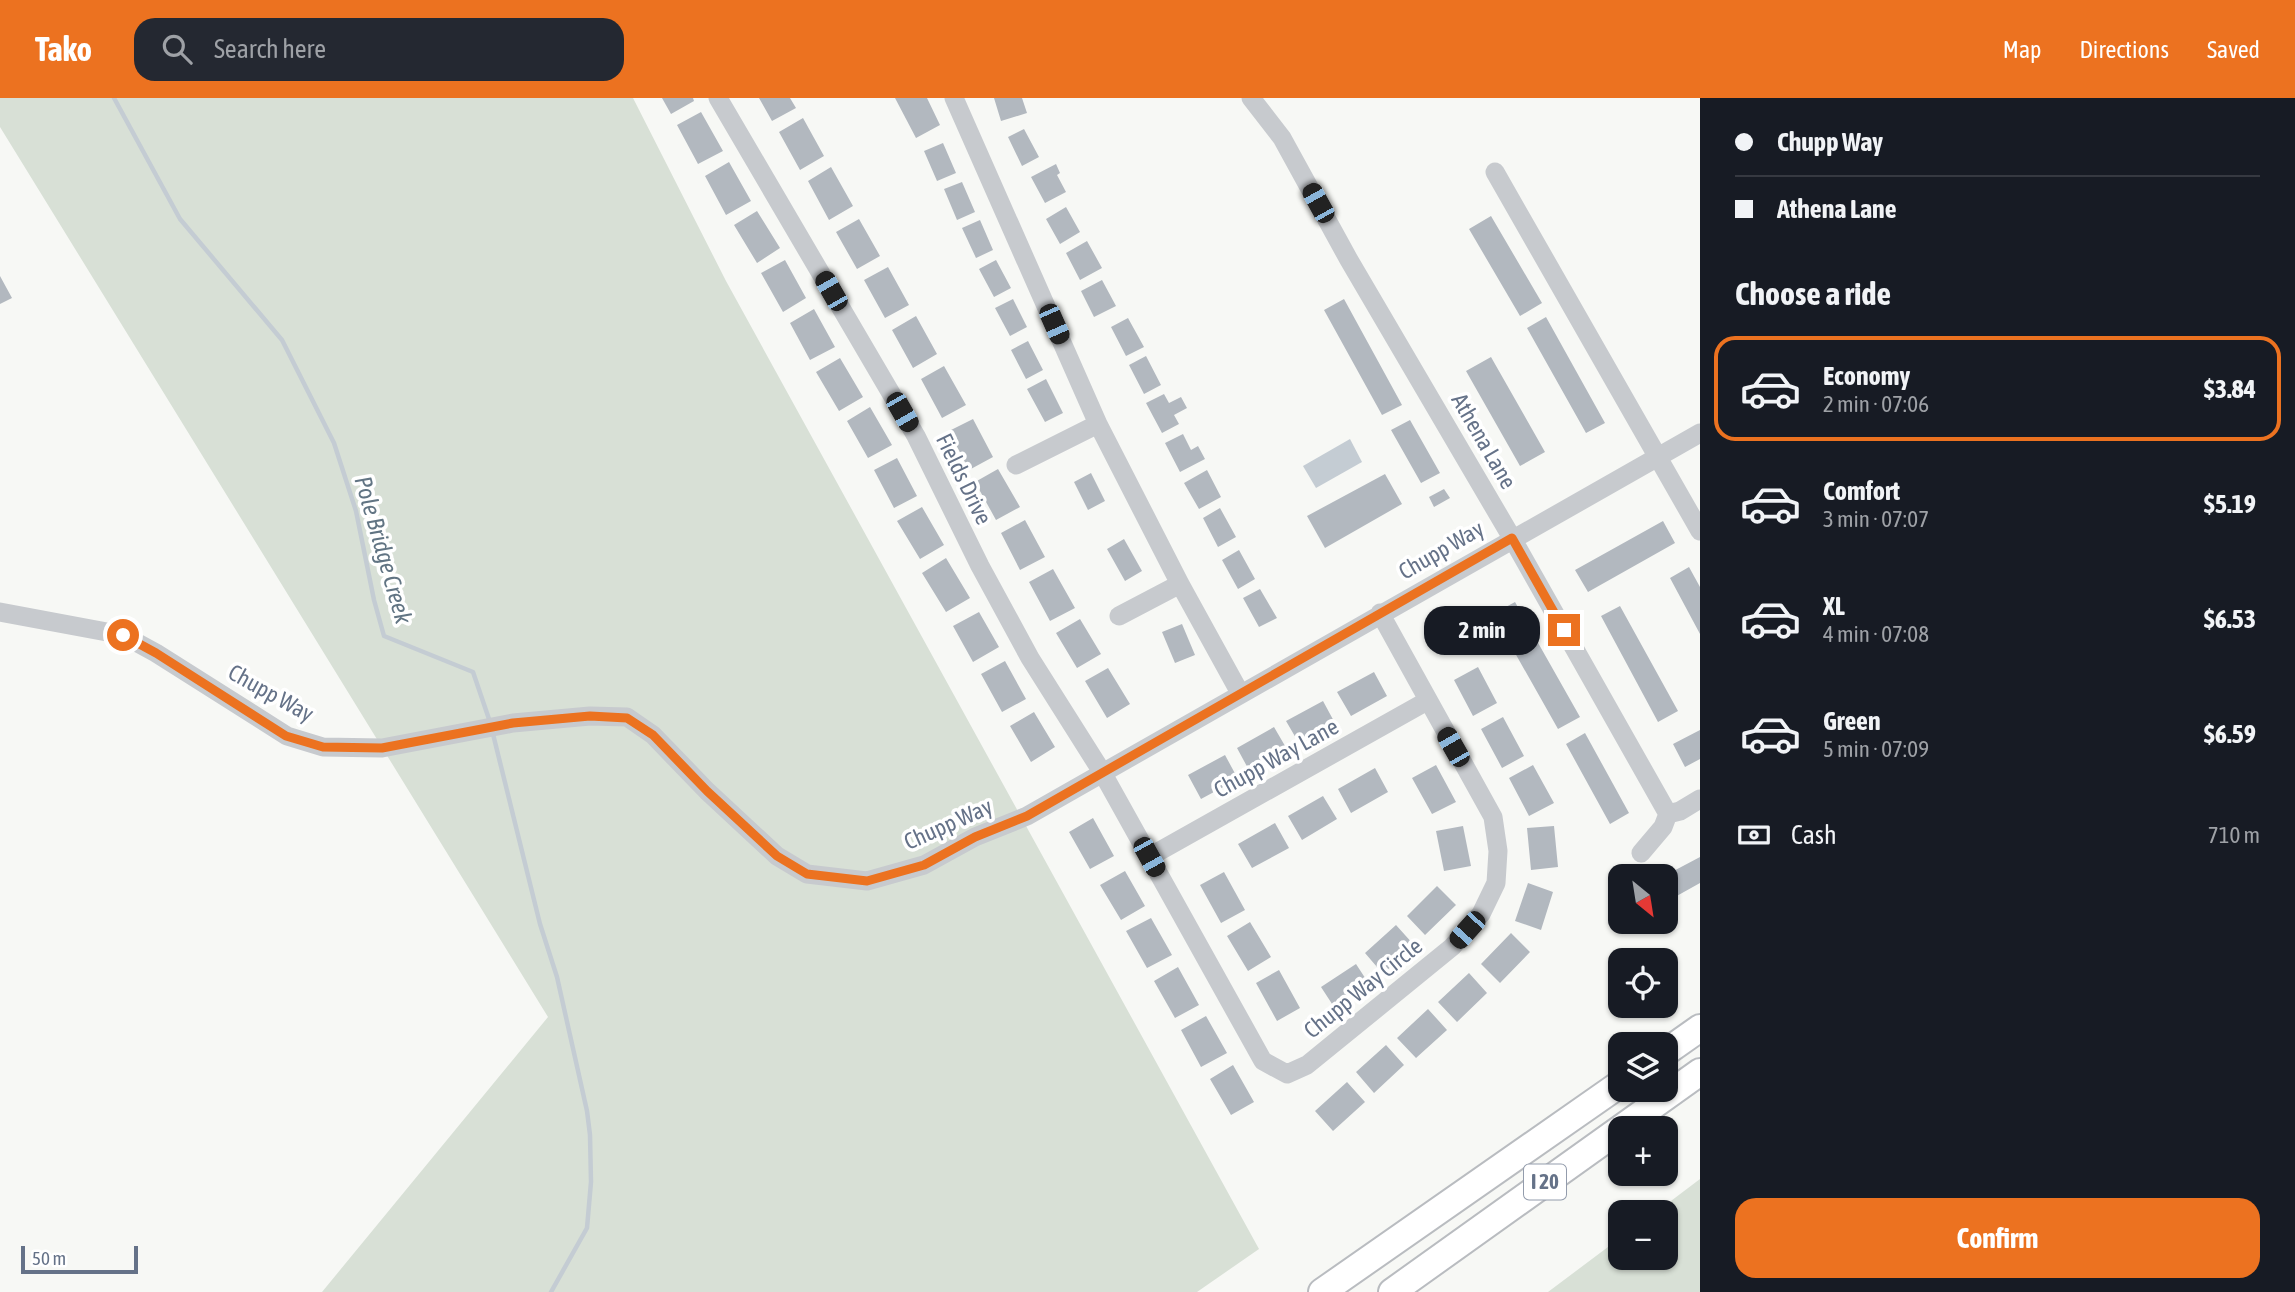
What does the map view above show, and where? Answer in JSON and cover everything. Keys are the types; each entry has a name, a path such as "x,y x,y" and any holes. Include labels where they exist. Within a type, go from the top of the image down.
{"highway":[{"path":"1678,1044 1700,1028"},
{"name":"I 20","path":"1392,1292 1700,1072"},
{"name":"I 20","path":"1322,1292 1608,1092"}],"street":[{"name":"Fields Drive","path":"718,98 916,436 980,566 1030,658 1102,772"},
{"path":"954,98 1098,424 1180,584 1240,693"},
{"name":"Athena Lane","path":"1251,98 1282,138 1349,260 1512,538 1668,814"},
{"path":"1495,172 1700,531"},
{"path":"1016,465 1098,424"},
{"name":"Chupp Way","path":"0,612 123,635 286,736 323,747 382,748 513,723 590,716 627,718 653,735 707,791 777,856 807,874 867,881 924,865 975,837 1027,816 1700,433"},
{"path":"1119,616 1180,584"},
{"name":"Chupp Way Circle","path":"1102,772 1263,1061 1287,1074 1307,1065 1452,947 1482,914 1496,883 1498,851 1493,817 1380,613"},
{"name":"Chupp Way Lane","path":"1149,857 1427,701"},
{"path":"1641,853 1663,827 1668,814 1700,799"}],"shaded area":[{"path":"0,98 633,98 726,281 1259,1249 1197,1292 322,1292 548,1017 0,127"},
{"path":"1350,439 1362,462 1316,488 1303,466"},
{"path":"1700,1179 1700,1292 1548,1292 1608,1247 1608,1270 1678,1270 1678,1200 1672,1200"}],"building":[{"path":"662,98 693,98 694,101 671,114"},
{"path":"759,98 790,98 796,108 772,121"},
{"path":"895,98 927,98 940,125 916,138"},
{"path":"994,98 1022,98 1027,113 1001,121"},
{"path":"701,112 723,151 698,164 677,125"},
{"path":"803,118 824,156 800,170 779,132"},
{"path":"1024,129 1039,157 1022,166 1008,137"},
{"path":"943,143 956,173 937,181 924,151"},
{"path":"729,162 751,201 726,215 705,176"},
{"path":"1056,164 1060,173 1057,175 1066,192 1045,203 1031,177"},
{"path":"831,167 853,206 829,220 808,181"},
{"path":"962,182 975,212 957,220 944,189"},
{"path":"1066,207 1080,232 1060,244 1046,219"},
{"path":"757,211 780,248 757,263 734,225"},
{"path":"1491,216 1542,303 1520,316 1469,229"},
{"path":"859,219 880,256 857,269 836,232"},
{"path":"980,220 993,250 976,258 962,228"},
{"path":"1087,241 1102,268 1080,280 1066,253"},
{"path":"785,260 806,298 783,312 761,273"},
{"path":"996,260 1011,288 994,297 979,269"},
{"path":"888,267 909,305 885,318 864,280"},
{"path":"0,276 12,298 0,304"},
{"path":"1102,280 1116,306 1094,317 1081,291"},
{"path":"1013,299 1027,327 1010,336 995,308"},
{"path":"1344,299 1402,405 1382,415 1324,310"},
{"path":"814,309 835,347 810,360 790,323"},
{"path":"916,316 937,354 913,368 892,330"},
{"path":"1546,317 1605,423 1586,433 1527,328"},
{"path":"1128,318 1144,347 1126,356 1111,327"},
{"path":"1028,341 1043,370 1026,379 1011,350"},
{"path":"1146,356 1161,385 1144,394 1129,365"},
{"path":"1491,357 1545,452 1520,466 1466,371"},
{"path":"840,358 863,397 839,411 816,372"},
{"path":"944,366 966,405 942,418 921,379"},
{"path":"1046,379 1063,413 1045,422 1027,389"},
{"path":"1164,394 1169,403 1181,397 1187,408 1174,415 1179,424 1162,433 1146,403"},
{"path":"870,407 892,445 868,458 847,421"},
{"path":"973,419 993,457 969,470 949,431"},
{"path":"1410,420 1440,473 1421,483 1391,430"},
{"path":"1183,434 1191,450 1198,446 1205,459 1180,472 1165,443"},
{"path":"897,458 917,496 894,508 874,470"},
{"path":"998,469 1020,507 996,520 975,482"},
{"path":"1207,470 1221,497 1199,509 1184,483"},
{"path":"1091,473 1105,501 1088,510 1074,482"},
{"path":"1385,474 1402,504 1325,548 1307,516"},
{"path":"1444,489 1450,498 1434,507 1429,497"},
{"path":"922,507 944,545 920,559 897,521"},
{"path":"1220,508 1236,537 1218,547 1203,518"},
{"path":"1025,520 1045,557 1020,570 1001,533"},
{"path":"1663,521 1675,543 1588,592 1575,570"},
{"path":"1124,539 1142,571 1125,581 1107,549"},
{"path":"1239,550 1255,579 1238,589 1222,560"},
{"path":"946,558 970,598 946,612 922,573"},
{"path":"1689,567 1700,587 1700,634 1670,578"},
{"path":"1053,569 1075,608 1050,621 1029,582"},
{"path":"1260,589 1277,618 1259,627 1243,598"},
{"path":"1515,602 1580,717 1558,729 1493,614"},
{"path":"1620,606 1678,711 1658,722 1601,616"},
{"path":"979,612 999,647 973,662 953,626"},
{"path":"1080,619 1101,654 1077,668 1056,633"},
{"path":"1182,624 1195,655 1175,663 1162,632"},
{"path":"1005,661 1026,699 1002,712 981,674"},
{"path":"1478,667 1497,703 1473,716 1454,680"},
{"path":"1108,668 1130,704 1107,718 1085,681"},
{"path":"1374,672 1387,696 1351,716 1337,692"},
{"path":"1323,701 1336,725 1300,745 1286,721"},
{"path":"1034,712 1055,747 1031,762 1010,726"},
{"path":"1503,717 1524,756 1502,768 1481,729"},
{"path":"1274,727 1288,751 1250,772 1237,748"},
{"path":"1700,730 1700,759 1685,767 1673,744"},
{"path":"1585,733 1629,813 1610,824 1566,744"},
{"path":"1225,755 1238,779 1201,799 1188,775"},
{"path":"1436,765 1456,802 1432,814 1412,778"},
{"path":"1533,765 1554,803 1529,816 1509,778"},
{"path":"1375,768 1388,792 1351,813 1338,789"},
{"path":"1323,796 1337,819 1302,840 1288,816"},
{"path":"1093,818 1114,856 1090,869 1069,832"},
{"path":"1275,823 1289,848 1252,868 1238,844"},
{"path":"1463,826 1471,866 1444,871 1436,831"},
{"path":"1554,826 1558,867 1531,870 1527,828"},
{"path":"1700,857 1700,883 1678,895 1678,869"},
{"path":"1125,871 1145,906 1121,920 1100,885"},
{"path":"1224,872 1245,910 1221,923 1200,885"},
{"path":"1528,883 1553,892 1541,930 1515,921"},
{"path":"1437,886 1456,905 1425,935 1407,916"},
{"path":"1151,918 1172,955 1147,968 1126,931"},
{"path":"1250,922 1271,957 1248,971 1227,936"},
{"path":"1396,925 1414,945 1383,974 1365,953"},
{"path":"1511,933 1530,952 1500,983 1481,964"},
{"path":"1356,964 1371,987 1336,1010 1321,987"},
{"path":"1178,967 1199,1005 1175,1018 1154,981"},
{"path":"1279,970 1300,1008 1277,1021 1256,983"},
{"path":"1469,973 1487,993 1457,1022 1438,1002"},
{"path":"1428,1009 1447,1030 1416,1058 1397,1038"},
{"path":"1206,1016 1227,1053 1201,1067 1181,1030"},
{"path":"1386,1045 1404,1065 1374,1093 1356,1072"},
{"path":"1233,1065 1254,1102 1231,1115 1210,1079"},
{"path":"1347,1082 1365,1102 1333,1131 1315,1111"}],"waterway":[{"name":"Pole Bridge Creek","path":"114,98 180,219 282,340 334,443 356,511 384,636 473,672 490,722"},
{"name":"Pole Bridge Creek","path":"493,734 540,924 557,977 590,1135 591,1182 587,1228 551,1292"}],"route":[{"path":"123,635 286,736 323,747 382,748 513,723 590,716 627,718 653,735 707,791 777,856 807,874 867,881 924,865 975,837 1027,816 1512,538 1564,630"}]}
